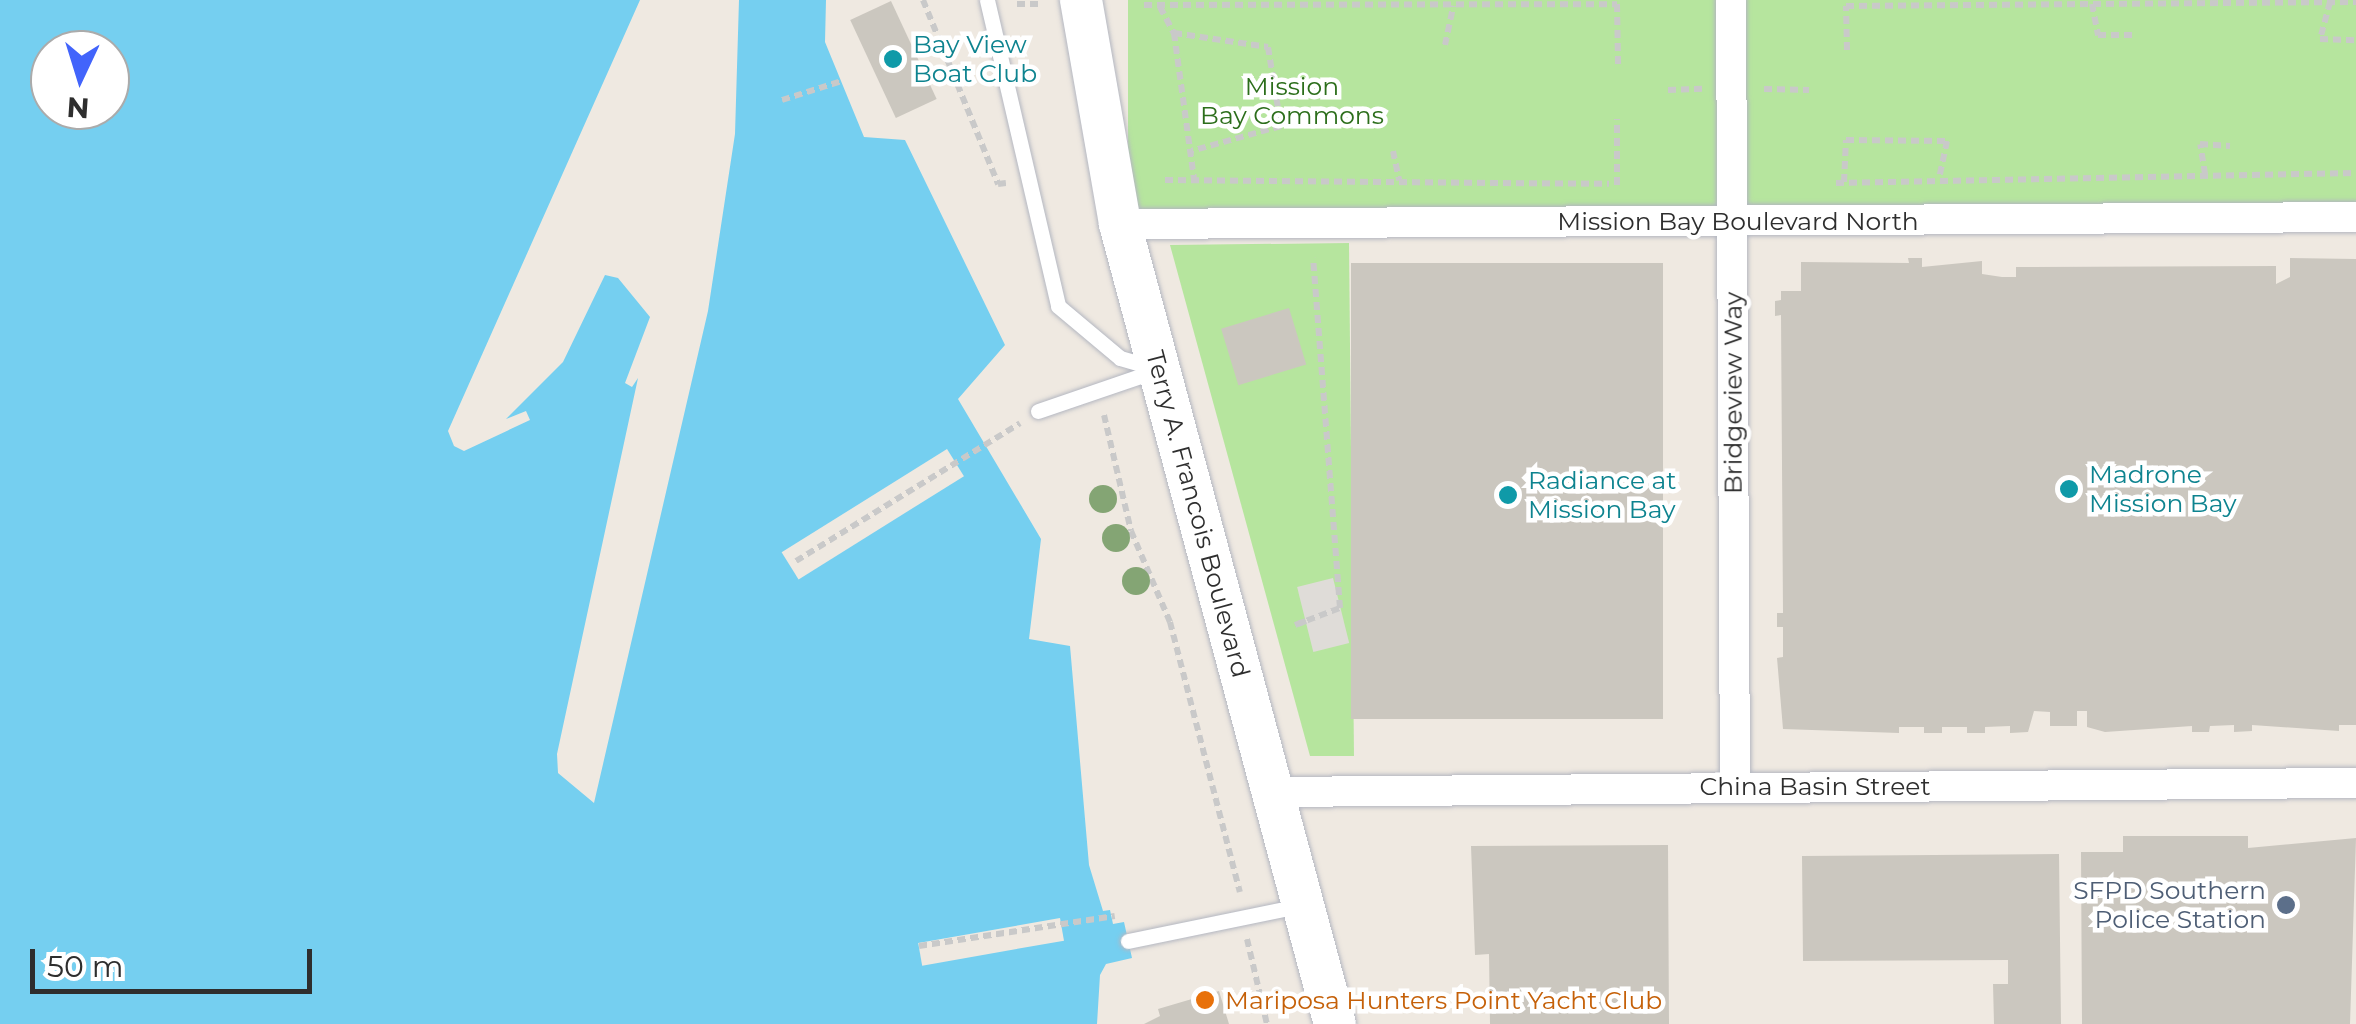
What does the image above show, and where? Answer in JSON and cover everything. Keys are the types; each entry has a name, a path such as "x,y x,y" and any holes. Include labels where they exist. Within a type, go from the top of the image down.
{"street":[{"name":"Terry A. Francois Boulevard","path":"1080,0 1120,224 1335,1024"},
{"name":"Bridgeview Way","path":"1731,0 1735,787"},
{"name":"Mission Bay Boulevard North","path":"1120,224 2356,217"},
{"name":"China Basin Street","path":"1273,792 2356,783"}],"lane":[{"path":"988,0 1058,306 1120,358 1159,370"},
{"path":"1038,411 1159,370"},
{"path":"1128,941 1302,905"}],"path":[{"path":"923,0 998,184"},
{"path":"2330,2 2320,39 2356,40"},
{"path":"1847,50 1846,6 2356,2"},
{"path":"1018,4 1038,4"},
{"path":"1144,5 1617,4 1618,64"},
{"path":"2092,4 2098,35 2134,35"},
{"path":"1445,45 1452,6"},
{"path":"1160,7 1174,33 1194,179"},
{"path":"1174,33 1268,47 1281,126 1191,151"},
{"path":"782,100 842,82"},
{"path":"1784,88 1809,90"},
{"path":"1668,90 1678,89"},
{"path":"1165,180 1618,184 1618,120"},
{"path":"1939,178 1948,140 1846,140 1844,182 2356,173"},
{"path":"2206,174 2200,144 2230,146"},
{"path":"1393,151 1398,180"},
{"path":"1306,621 1295,624 1340,608 1313,258"},
{"path":"1110,440 1130,531 1170,622 1237,873"},
{"path":"796,562 988,442"},
{"path":"919,946 1058,925"},
{"path":"1250,963 1267,1024"}],"green space":[{"name":"Mission Bay Commons","path":"1128,0 2356,0 2356,209 1128,209"},
{"path":"1349,243 1354,756 1310,756 1170,245"}],"shaded area":[{"path":"1333,578 1349,643 1313,652 1297,587"}],"water":[{"path":"0,0 826,0 825,42 864,137 905,140 1005,345 958,399 1041,539 1029,639 1070,646 1089,865 1103,911 1110,910 1113,924 1124,922 1132,958 1106,964 1100,975 1097,1024 0,1024"}],"pier":[{"path":"640,0 739,0 735,134 708,311 594,803 558,773 557,754 638,378 632,387 625,383 650,317 618,278 605,275 563,362 506,419 526,411 530,420 464,451 454,446 448,431"},
{"path":"947,449 964,476 799,579 782,552"},
{"path":"1060,918 1064,941 922,966 918,943"}],"building":[{"name":"Bay View Boat Club","path":"891,1 937,99 896,118 850,20"},
{"name":"Madrone Mission Bay","path":"1908,258 1922,258 1922,267 1982,261 1982,274 2002,277 2016,277 2016,267 2276,266 2276,284 2290,277 2290,258 2356,259 2356,725 2339,725 2339,731 2252,725 2252,731 2234,732 2234,725 2210,726 2209,732 2192,732 2192,726 2105,732 2087,727 2087,711 2077,711 2077,726 2050,726 2050,712 2034,711 2028,732 2010,733 2010,726 1985,727 1985,733 1967,733 1967,727 1942,727 1942,733 1924,733 1924,727 1899,727 1899,733 1783,729 1777,658 1783,657 1783,627 1777,627 1777,613 1783,613 1781,315 1775,316 1775,301 1781,300 1781,291 1801,291 1801,262 1909,263"},
{"name":"Radiance at Mission Bay","path":"1351,263 1663,263 1663,719 1351,719"},
{"path":"1289,308 1306,364 1238,385 1221,329"},
{"path":"2123,836 2248,836 2248,848 2356,838 2350,1024 2082,1024 2081,852 2123,852"},
{"path":"1668,845 1669,1024 1490,1024 1489,954 1475,955 1471,846"},
{"path":"2059,854 2061,1024 1994,1024 1993,984 2008,984 2008,960 1803,961 1802,856"},
{"name":"Mariposa Hunters Point Yacht Club","path":"1219,991 1229,1024 1144,1024 1160,1016 1158,1009"}],"place":[{"name":"Bay View Boat Club","path":"893,59"},
{"name":"Madrone Mission Bay","path":"2069,489"},
{"name":"Radiance at Mission Bay","path":"1508,495"},
{"name":"SFPD Southern Police Station","path":"2286,905"},
{"name":"Mariposa Hunters Point Yacht Club","path":"1205,1000"}]}
